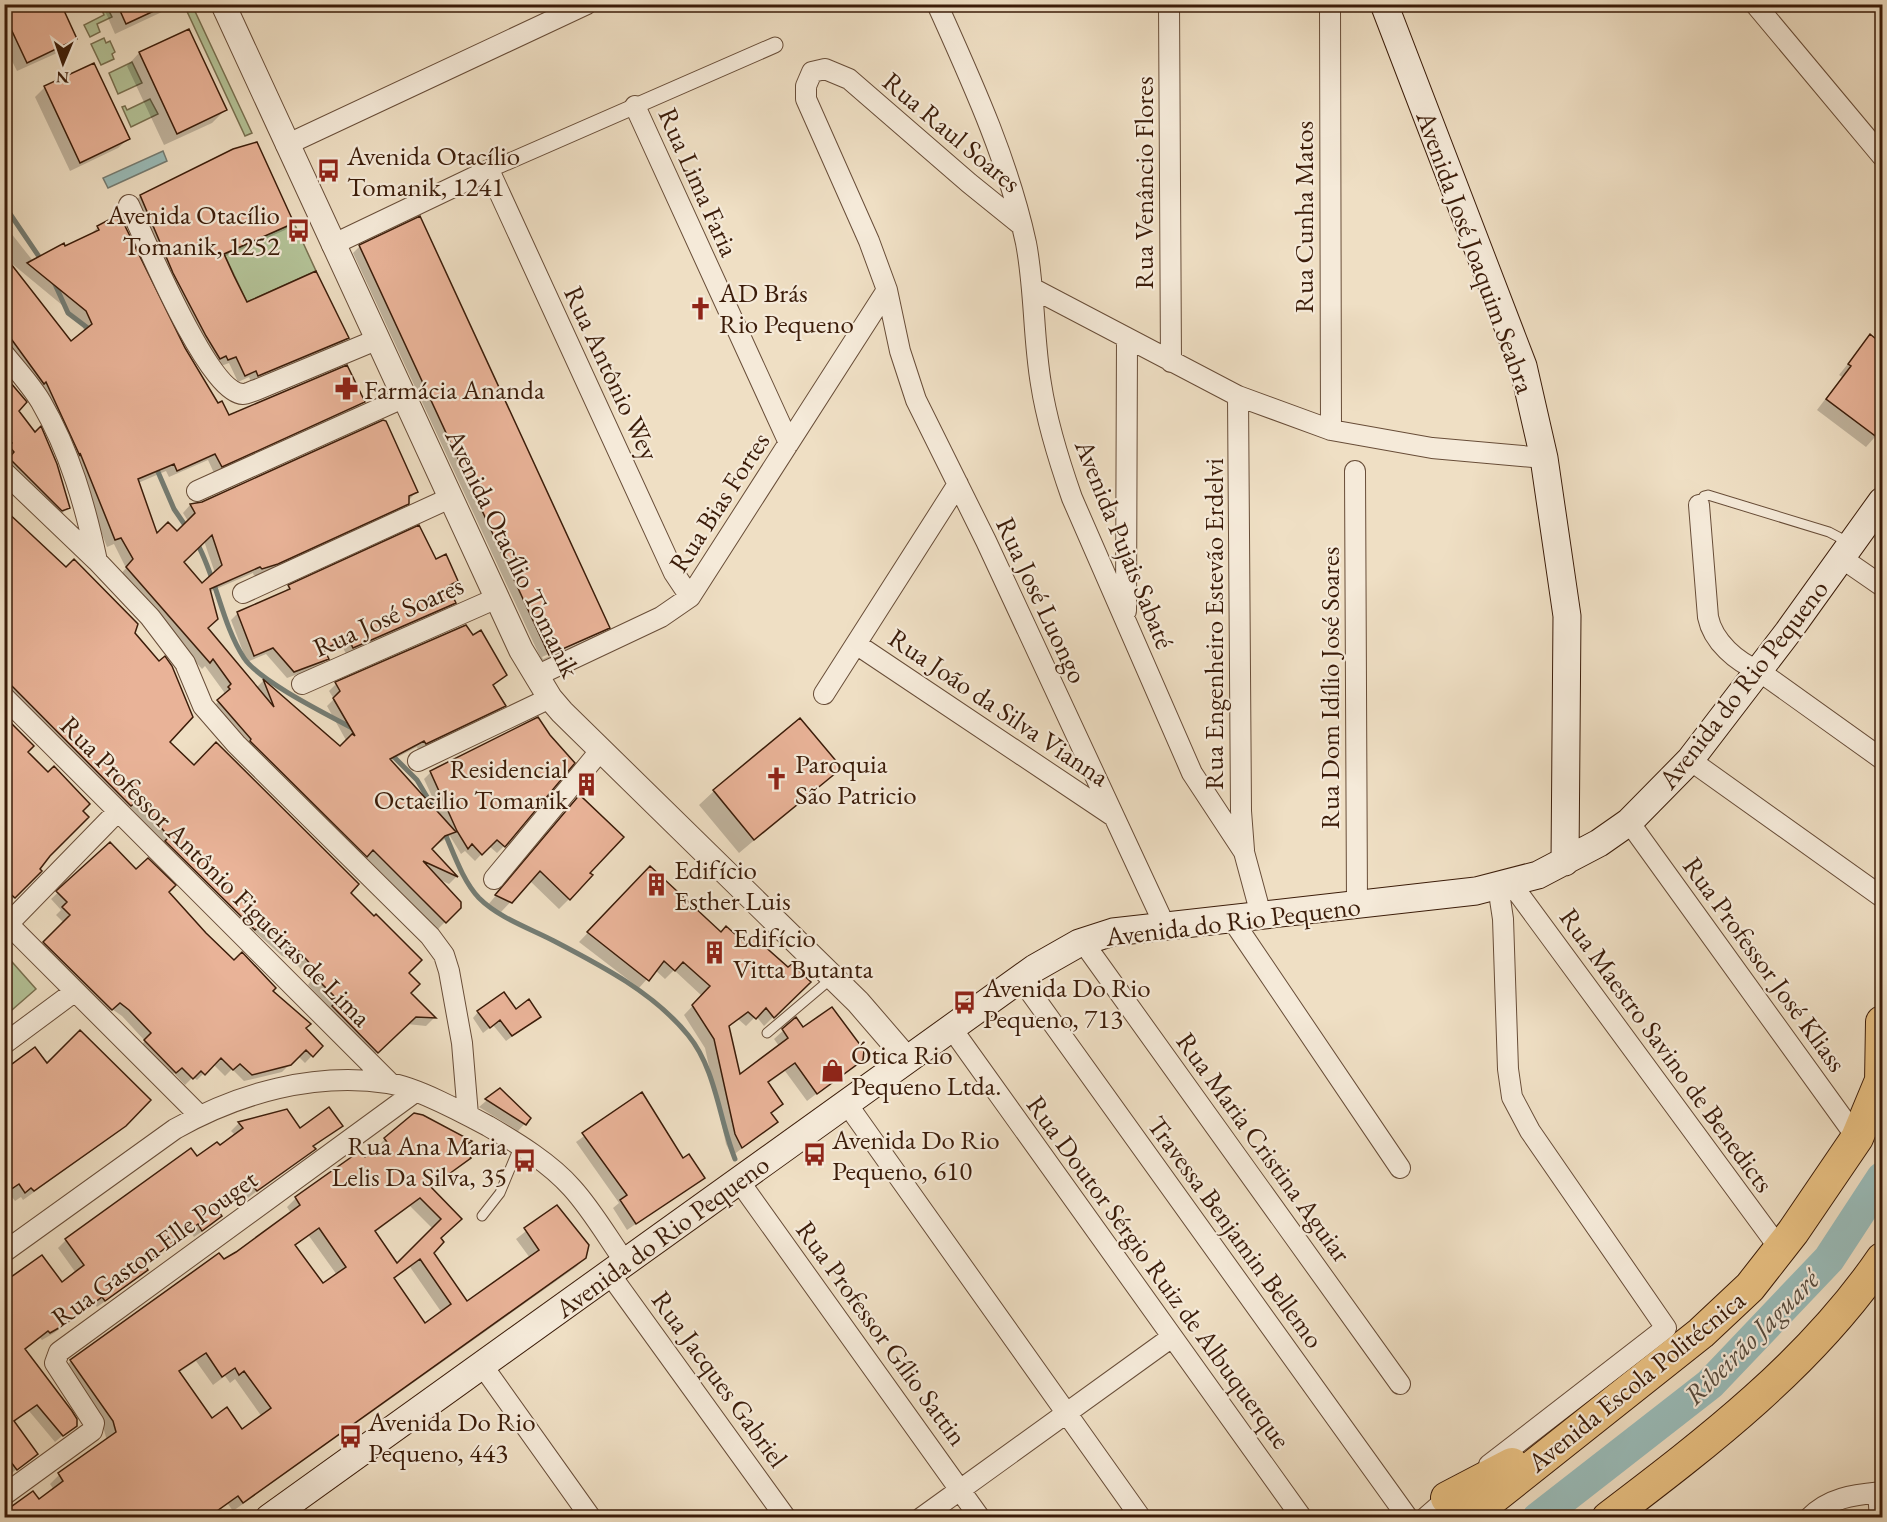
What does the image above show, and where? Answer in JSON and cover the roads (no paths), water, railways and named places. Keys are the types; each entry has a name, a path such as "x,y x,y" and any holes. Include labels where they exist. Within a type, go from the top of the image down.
{"highway":[{"path":"1882,1021 1882,1080"},
{"name":"Avenida Escola Politécnica","path":"1447,1511 1575,1432 1701,1333 1750,1287 1780,1249 1857,1138 1882,1080"},
{"path":"1608,1518 1741,1413 1791,1366 1831,1324 1882,1259"}],"main road":[{"name":"Avenida José Joaquim Seabra","path":"1384,4 1523,366 1544,458 1567,616 1565,862"},
{"name":"Avenida do Rio Pequeno","path":"270,1518 1021,979 1083,942 1113,933 1165,926 1465,893 1538,875 1565,862 1629,822 1690,760 1759,671 1882,501"}],"street":[{"name":"Avenida Otacílio Tomanik","path":"223,4 332,245 497,598 536,676 550,698 600,751 832,977 908,1060"},
{"path":"286,145 587,4"},
{"name":"Avenida Pujais Sabaté","path":"937,4 992,132 1021,225 1034,289 1041,383 1056,452 1072,498 1126,617 1192,773 1244,852 1261,915"},
{"name":"Rua Venâncio Flores","path":"1169,4 1170,362"},
{"name":"Rua Cunha Matos","path":"1330,4 1331,430"},
{"path":"1755,4 1882,156"},
{"path":"332,245 489,170 775,45"},
{"name":"Rua José Luongo","path":"849,79 825,69 812,72 806,86 806,99 869,241 887,290 900,351 916,400 958,484 1165,926"},
{"name":"Rua Raul Soares","path":"849,79 1021,225"},
{"name":"Rua Lima Faria","path":"635,106 789,443"},
{"name":"Rua Antônio Wey","path":"489,170 674,573 690,597"},
{"path":"129,205 200,352 219,377 237,392 243,394 256,390 376,340"},
{"path":"1034,289 1238,396 1331,430 1432,448 1544,458"},
{"name":"Rua Bias Fortes","path":"536,676 661,617 690,597 887,290"},
{"path":"1126,617 1127,338"},
{"path":"4,354 40,401 57,432 79,484 97,561"},
{"name":"Rua Engenheiro Estevão Erdelvi","path":"1238,396 1241,812 1244,852"},
{"path":"197,491 403,398"},
{"name":"Rua Dom Idílio José Soares","path":"1355,471 1357,905"},
{"path":"4,472 97,561 164,635 185,663 203,706 236,744 430,936 444,955 462,1043 468,1115"},
{"path":"824,694 958,484"},
{"path":"243,593 450,498"},
{"path":"1699,505 1710,625 1733,656 1743,664 1759,671 1882,759"},
{"path":"1845,550 1882,586"},
{"name":"Rua José Soares","path":"302,684 497,598"},
{"name":"Rua João da Silva Vianna","path":"856,644 1113,816"},
{"name":"Rua Professor Antônio Figueiras de Lima","path":"4,697 390,1083"},
{"path":"418,761 550,698"},
{"path":"494,879 600,751"},
{"path":"1690,760 1882,897"},
{"path":"118,811 6,922 199,1116"},
{"name":"Rua Professor José Kliass","path":"1629,822 1857,1138"},
{"name":"Rua Maestro Savino de Benedicts","path":"1504,884 1780,1249"},
{"name":"Avenida Escola Politécnica","path":"1447,1511 1666,1328 1530,1131 1512,1097 1508,1070 1504,884"},
{"path":"1231,918 1400,1168"},
{"name":"Rua Maria Cristina Aguiar","path":"1083,942 1400,1384"},
{"name":"Travessa Benjamin Bellemo","path":"1021,979 1408,1518"},
{"path":"4,1044 74,992"},
{"name":"Rua Doutor Sérgio Ruiz de Albuquerque","path":"952,1029 1302,1518"},
{"path":"4,1252 175,1129 217,1106 272,1088 347,1080 390,1083"},
{"name":"Rua Jacques Gabriel","path":"390,1083 468,1115 520,1145 572,1188 617,1268 786,1518"},
{"name":"Rua Gaston Elle Pouget","path":"4,1495 92,1431 94,1424 56,1366 55,1357 59,1352 415,1092"},
{"path":"847,1104 1141,1518"},
{"name":"Rua Professor Gílio Sattin","path":"739,1181 980,1518"},
{"path":"921,1518 1172,1336"},
{"path":"482,1365 591,1518"},
{"path":"1809,1518 1821,1506 1838,1498 1880,1492 1880,1518"}],"lane":[{"path":"1699,505 1704,496 1708,495 1829,532 1845,550"},
{"path":"767,1033 832,977"},
{"path":"482,1216 500,1192 520,1145"}],"water":[{"path":"163,151 167,161 108,188 103,178"}],"waterway":[{"path":"4,205 42,261"},
{"path":"54,282 68,313 93,332"},
{"path":"155,465 174,509 187,528"},
{"path":"197,543 210,572 230,631 244,658 264,677 279,687 356,730"},
{"path":"391,754 417,780 436,812"},
{"path":"443,829 468,883 487,905 505,917 609,971 643,993 688,1035 705,1063 735,1159"},
{"name":"Ribeirão Jaguaré","path":"1538,1518 1710,1384 1829,1259 1882,1178"}],"place":[{"name":"Avenida Otacílio Tomanik, 1241","path":"329,171"},
{"name":"Avenida Otacílio Tomanik, 1252","path":"298,230"},
{"name":"AD Brás Rio Pequeno","path":"701,308"},
{"name":"Farmácia Ananda","path":"346,389"},
{"name":"Paroquia São Patricio","path":"777,779"},
{"name":"Residencial Octacilio Tomanik","path":"586,784"},
{"name":"Edifício Esther Luis","path":"656,885"},
{"name":"Edifício Vitta Butanta","path":"715,953"},
{"name":"Avenida Do Rio Pequeno, 713","path":"965,1003"},
{"name":"Ótica Rio Pequeno Ltda.","path":"833,1070"},
{"name":"Avenida Do Rio Pequeno, 610","path":"814,1155"},
{"name":"Rua Ana Maria Lelis Da Silva, 35","path":"525,1161"},
{"name":"Avenida Do Rio Pequeno, 443","path":"350,1437"}]}
